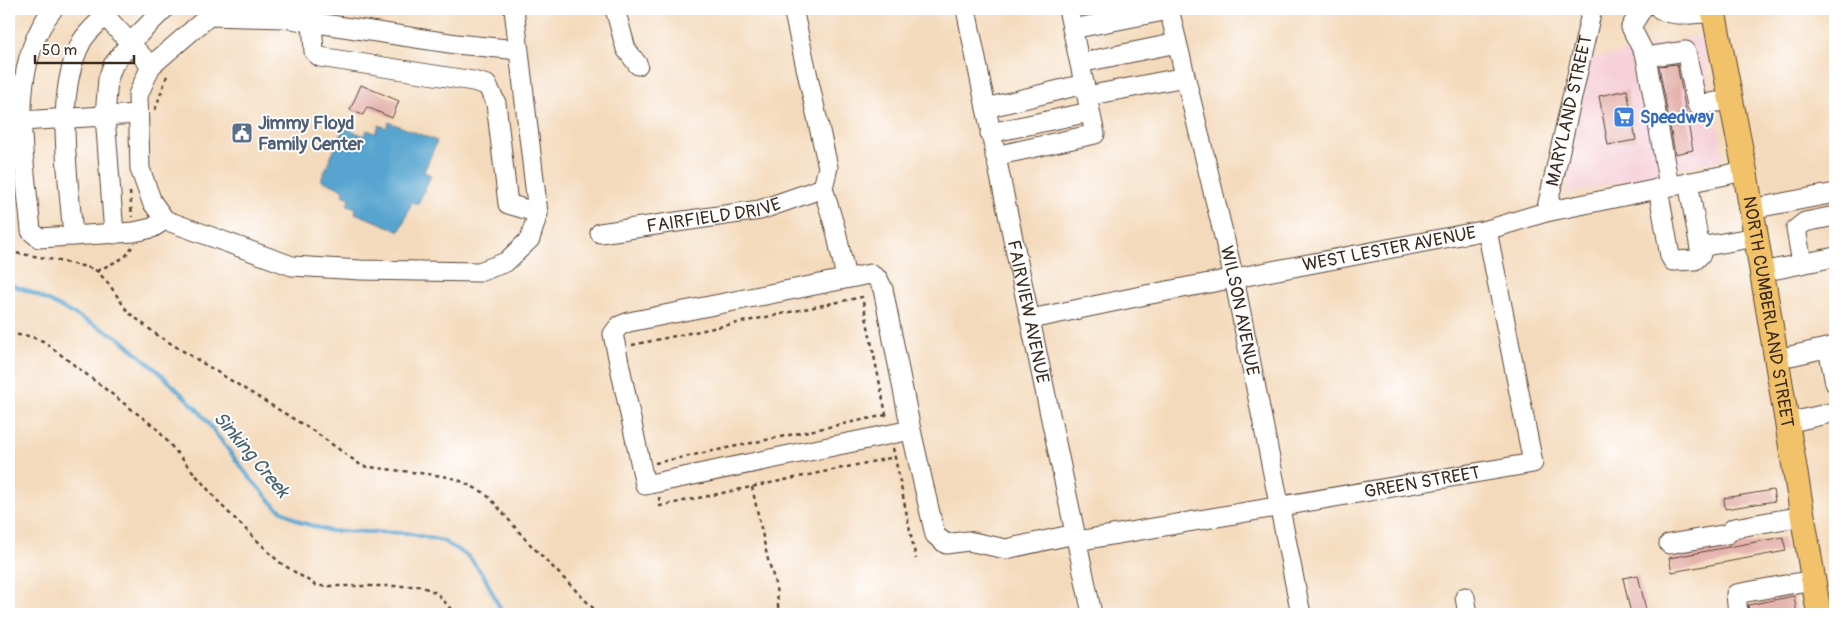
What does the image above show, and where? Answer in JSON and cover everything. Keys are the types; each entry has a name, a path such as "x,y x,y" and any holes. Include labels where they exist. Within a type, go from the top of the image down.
{"main road":[{"name":"NORTH CUMBERLAND STREET","path":"1713,10 1745,170 1819,614"}],"street":[{"path":"53,9 32,46 23,80 22,121 31,231 39,238 114,234 152,228 166,220"},
{"path":"114,234 105,116 108,79 113,65 130,43 164,9"},
{"path":"514,9 519,50 538,212 530,239 506,262 479,272 361,270 292,266 166,220 152,202 140,169 145,116 138,95 151,66 209,16 284,18 456,44 519,50"},
{"path":"615,9 626,49 638,65"},
{"path":"793,9 828,167 823,188 836,231 846,278 638,320 619,326 613,334 645,485 911,430"},
{"name":"FAIRVIEW AVENUE","path":"966,9 990,133 1031,319 1092,614"},
{"path":"995,156 1095,134 1068,9"},
{"name":"MARYLAND STREET","path":"1546,212 1592,9"},
{"path":"1642,9 1631,27 1646,58 1670,256 1674,261 1695,260 1701,254 1688,182"},
{"path":"1660,9 1675,13 1713,10"},
{"path":"1072,29 1169,10"},
{"name":"WILSON AVENUE","path":"1169,10 1234,278 1301,614"},
{"path":"73,236 64,118 70,71 82,40 102,12 151,66"},
{"path":"312,22 314,52 320,57 473,80 487,85 496,103 508,204 538,212"},
{"path":"1080,63 1177,43"},
{"path":"1646,58 1686,51 1696,105 1731,100"},
{"path":"986,108 1087,97 1185,76"},
{"path":"990,133 1087,97"},
{"path":"22,121 105,116 145,116"},
{"name":"WEST LESTER AVENUE","path":"1031,319 1487,230 1546,212 1745,170"},
{"name":"FAIRFIELD DRIVE","path":"600,233 760,210 823,188"},
{"path":"1751,209 1835,193"},
{"path":"1802,263 1796,229 1805,222 1835,216"},
{"name":"GREEN STREET","path":"846,278 870,274 878,279 883,289 911,430 935,535 946,544 968,542 1006,549 1280,507 1533,464 1487,230"},
{"path":"1700,247 1756,237"},
{"path":"1762,272 1835,257"},
{"path":"1777,359 1832,347 1835,383"},
{"path":"1788,423 1835,412"},
{"path":"1670,544 1727,534 1734,528 1803,516"},
{"path":"1738,614 1736,594 1813,580"}],"path":[{"path":"145,116 169,70"},
{"path":"97,271 125,256 133,245"},
{"path":"9,252 50,259 97,271 109,284 128,312 157,335 314,432 362,466 450,478 483,492 504,512 526,540 599,614"},
{"path":"624,346 862,297 887,421"},
{"path":"9,334 29,336 43,341 156,428 222,506 279,562 317,586 420,586 437,593 455,614"},
{"path":"652,464 886,415"},
{"path":"892,444 916,560"},
{"path":"658,493 660,506 895,458"},
{"path":"752,487 778,601 778,614"}],"shaded area":[{"path":"1701,36 1724,159 1566,194 1589,59"}],"water":[{"path":"389,122 437,141 424,172 431,175 418,204 412,202 400,231 355,213 356,208 347,205 350,198 342,195 344,190 321,180 344,127 364,136 367,130 376,133 379,125 386,128"}],"building":[{"path":"1677,64 1693,150 1675,154 1659,66"},
{"path":"361,85 399,101 392,118 367,107 363,115 350,110"},
{"path":"1627,90 1636,140 1608,145 1599,96"},
{"path":"1773,490 1775,501 1725,509 1724,498"},
{"path":"1783,537 1786,551 1672,572 1669,558"},
{"path":"1638,575 1647,614 1631,614 1623,578"},
{"path":"1794,596 1797,614 1749,614 1748,605"}],"waterway":[{"name":"Sinking Creek","path":"9,284 31,292 118,337 160,373 198,410 249,477 276,507 300,522 330,531 407,533 443,541 469,557 484,576 503,614"}],"place":[{"name":"Speedway","path":"1624,117"},
{"name":"Jimmy Floyd Family Center","path":"242,133"}]}
